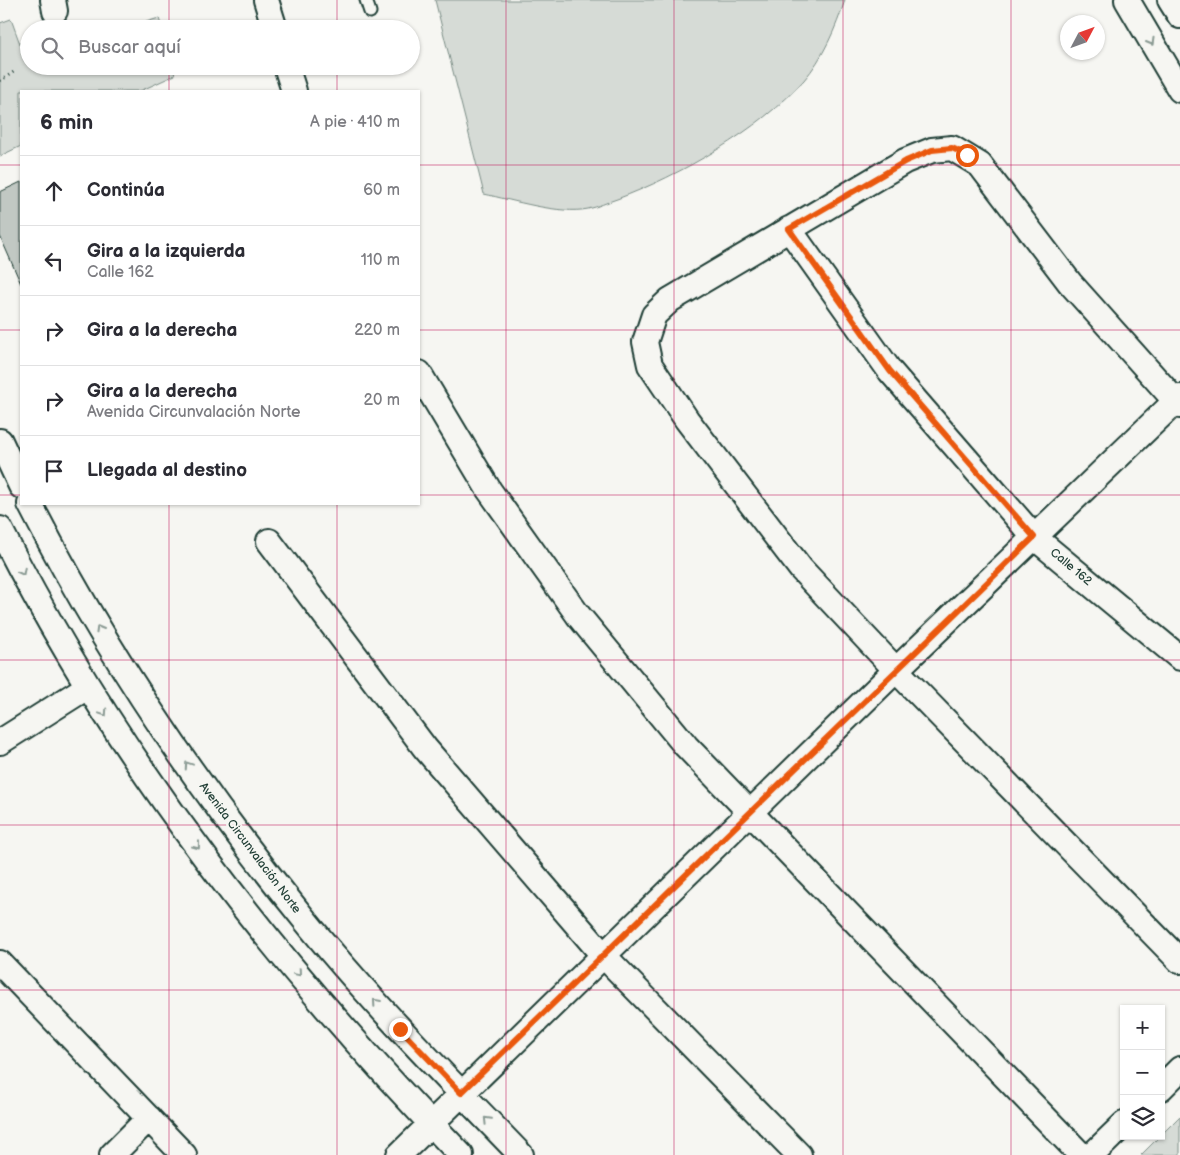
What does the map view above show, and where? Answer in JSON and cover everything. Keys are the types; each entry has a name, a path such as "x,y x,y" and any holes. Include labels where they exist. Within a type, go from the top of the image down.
{"street":[{"path":"266,0 272,20"},
{"path":"1126,0 1180,90"},
{"path":"1170,0 1180,16"},
{"path":"289,75 294,90"},
{"path":"399,1155 896,670 1178,402 1070,282 980,165 952,148 932,150 906,161 670,300 654,315 645,342 650,365 687,420 801,569 896,670 1180,962"},
{"name":"Calle 162","path":"789,229 890,371 1034,537 1180,658"},
{"path":"420,375 489,490 578,615 686,746 1081,1155"},
{"path":"0,442 20,484"},
{"name":"Avenida Circunvalación Norte","path":"31,505 60,562 122,668 216,804 304,920 400,1029 521,1155"},
{"path":"0,529 26,580 87,688 171,812 239,903 370,1058 461,1155"},
{"path":"269,541 425,748 603,955 799,1155"},
{"path":"0,742 87,688"},
{"path":"4,976 149,1118 184,1155"},
{"path":"1165,1084 1180,1069"},
{"path":"112,1155 149,1118"},
{"path":"1092,1155 1120,1128"}],"lane":[{"path":"366,0 370,12"}],"path":[{"path":"0,81 15,70"}],"shaded area":[{"path":"435,0 845,0 828,42 811,71 786,99 742,134 692,164 641,189 588,209 564,210 536,206 484,194"},
{"path":"11,19 20,44 20,75 175,75 142,90 20,90 20,146 0,156 0,23"},
{"path":"1180,1116 1180,1155 1141,1155 1156,1140 1165,1140 1165,1131"}],"building":[{"path":"20,182 20,282 0,236 0,192"}],"route":[{"path":"400,1029 461,1093 1034,537 890,371 789,229 906,161 932,150 952,148 967,155"}]}
